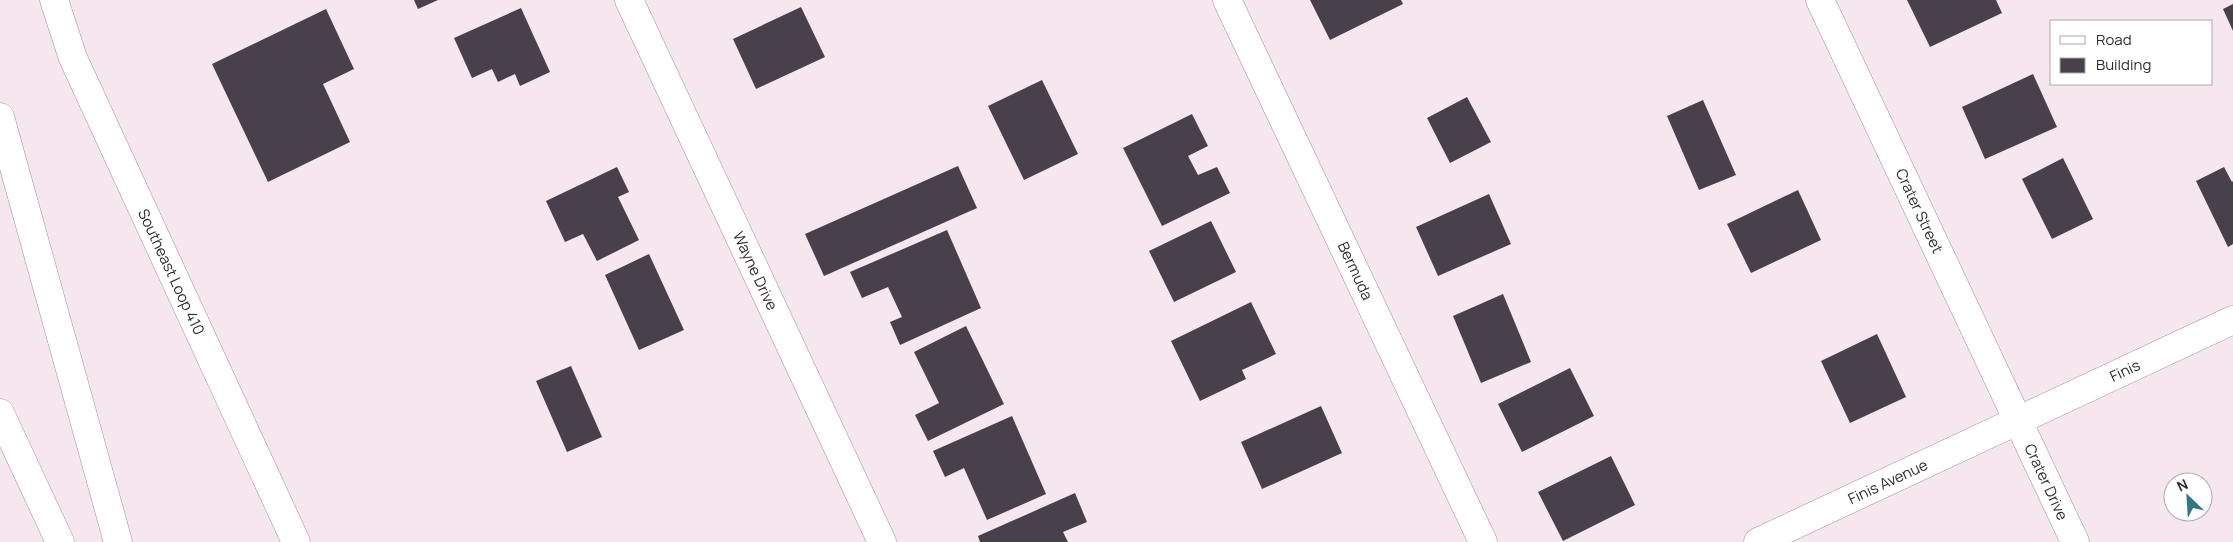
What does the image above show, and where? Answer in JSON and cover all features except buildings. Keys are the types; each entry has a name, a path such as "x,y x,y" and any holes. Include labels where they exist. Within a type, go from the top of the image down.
{"main road":[{"name":"Southeast Loop 410","path":"54,0 73,58 296,542"},
{"name":"Wayne Drive","path":"629,0 882,542"},
{"name":"Bermuda","path":"1227,0 1483,542"},
{"name":"Crater Street","path":"1820,0 2017,421"},
{"path":"0,116 118,542"},
{"name":"Finis","path":"2017,421 2233,320"},
{"path":"0,413 60,542"},
{"name":"Finis Avenue","path":"1758,542 2017,421"},
{"name":"Crater Drive","path":"2017,421 2075,542"}]}
